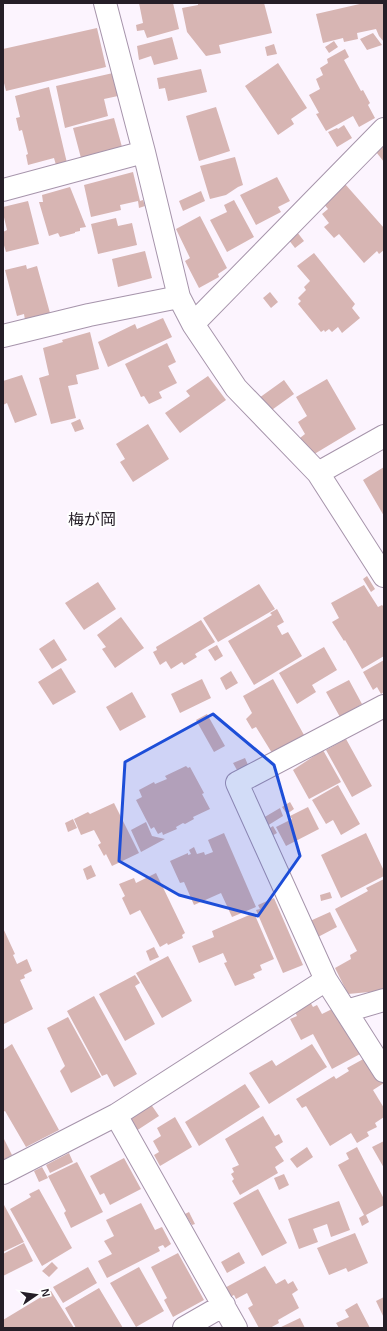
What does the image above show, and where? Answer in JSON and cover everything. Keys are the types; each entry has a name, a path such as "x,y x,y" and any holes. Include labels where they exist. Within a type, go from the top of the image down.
{"street":[{"path":"105,3 144,152 179,297 193,324 236,388 318,473 384,576"},
{"path":"193,324 384,129"},
{"path":"3,190 144,152"},
{"path":"3,336 89,315 179,297"},
{"path":"318,473 384,436"},
{"path":"384,706 237,783 326,980 384,1071"},
{"path":"3,1173 116,1115 326,980"},
{"path":"346,1011 384,1000"},
{"path":"116,1115 236,1328"},
{"path":"184,1328 224,1305"}],"highlighted area":[{"path":"213,714 274,765 300,856 258,916 179,895 119,861 125,762"}],"building":[{"path":"139,3 173,3 179,29 147,38 144,30 137,31 136,25 143,23"},
{"path":"198,3 264,3 272,33 219,45 221,53 206,56 187,32 182,8 198,5"},
{"path":"364,3 384,3 384,42 376,29 357,33 358,39 344,42 343,38 323,43 316,14"},
{"path":"97,28 106,67 6,91 3,79 3,49"},
{"path":"373,33 382,45 367,50 360,39"},
{"path":"172,37 178,59 154,65 151,56 139,60 137,46"},
{"path":"334,41 338,47 329,53 325,47"},
{"path":"274,44 277,54 267,56 265,47"},
{"path":"345,49 349,57 344,60 361,91 363,90 370,103 368,105 375,118 359,127 353,116 326,131 316,114 319,113 309,95 320,89 316,79 323,75 320,68 328,63 327,59"},
{"path":"278,63 307,108 291,119 294,124 278,135 245,86"},
{"path":"201,69 207,92 168,101 165,88 159,89 157,78"},
{"path":"113,73 118,96 104,99 108,116 65,128 56,86"},
{"path":"49,87 67,163 56,165 54,158 28,165 26,155 28,154 22,130 19,131 16,118 20,117 15,96"},
{"path":"216,107 230,151 199,161 186,116"},
{"path":"114,118 122,147 81,158 73,128"},
{"path":"344,125 352,138 337,147 328,132 337,128 338,129"},
{"path":"384,139 384,162 373,148"},
{"path":"235,157 243,185 226,195 210,199 200,166"},
{"path":"133,172 140,201 143,200 145,206 139,208 138,201 120,205 121,210 91,217 84,185"},
{"path":"277,177 290,201 278,207 281,212 256,225 240,195"},
{"path":"345,184 384,228 384,250 379,254 377,251 364,263 339,234 334,238 324,227 329,223 322,214 328,209 323,203"},
{"path":"70,187 86,227 80,228 80,231 75,233 60,237 58,233 49,236 39,202 43,202 42,195"},
{"path":"201,191 205,201 183,211 179,201"},
{"path":"234,200 254,237 227,252 210,220 227,212 224,205"},
{"path":"28,201 39,244 6,252 3,242 3,232 7,230 3,207"},
{"path":"200,216 227,268 218,274 219,277 199,288 185,261 190,258 176,229"},
{"path":"116,218 118,226 132,223 137,245 98,254 91,224"},
{"path":"297,232 304,241 295,248 288,239"},
{"path":"145,251 152,278 118,287 112,259"},
{"path":"314,253 355,304 352,308 360,318 342,333 338,327 332,332 329,329 325,332 324,330 321,332 298,304 301,301 298,298 306,290 304,287 310,281 297,266"},
{"path":"26,265 27,269 37,266 50,313 25,320 24,314 17,316 5,270"},
{"path":"270,292 278,302 271,308 263,298"},
{"path":"163,318 172,337 108,367 98,342 135,324 137,329"},
{"path":"90,332 99,369 76,375 78,384 68,386 76,418 51,424 39,378 49,375 43,348 63,342 62,340"},
{"path":"167,343 176,362 168,366 177,383 159,392 162,398 149,404 144,396 141,397 125,364"},
{"path":"22,375 37,415 15,423 7,403 3,405 3,381"},
{"path":"208,376 226,400 180,433 165,413 190,396 186,391"},
{"path":"327,379 356,429 311,456 300,438 305,434 298,422 307,416 296,397"},
{"path":"284,380 294,394 269,412 259,398"},
{"path":"80,419 84,429 75,432 71,423"},
{"path":"148,424 169,459 133,482 120,462 125,459 116,444"},
{"path":"384,467 384,516 363,480"},
{"path":"367,576 375,589 371,592 363,579"},
{"path":"98,582 116,609 84,630 65,603"},
{"path":"259,584 275,609 218,642 203,618"},
{"path":"364,585 378,607 382,605 384,607 384,656 362,669 345,640 344,641 332,622 339,618 331,603"},
{"path":"277,609 284,622 277,626 282,635 288,632 302,656 254,685 228,641 272,615 270,613"},
{"path":"121,617 144,648 115,668 102,649 106,647 97,635"},
{"path":"201,620 215,642 195,654 197,657 184,665 182,662 171,669 166,661 160,665 153,652 157,650 156,647"},
{"path":"54,639 67,660 52,669 39,649"},
{"path":"217,645 223,656 215,661 208,650"},
{"path":"324,647 337,670 312,685 316,692 297,704 279,673"},
{"path":"384,660 384,692 381,694 377,687 373,690 363,672"},
{"path":"61,668 76,692 53,705 38,682"},
{"path":"231,671 238,683 226,690 220,678"},
{"path":"202,679 211,698 180,713 171,694"},
{"path":"273,679 304,735 272,753 256,727 252,729 246,719 252,713 243,696"},
{"path":"349,680 362,704 340,717 326,692"},
{"path":"132,692 146,717 120,731 106,707"},
{"path":"207,714 225,746 214,752 196,720"},
{"path":"346,739 372,786 352,797 326,750"},
{"path":"323,750 341,782 309,799 293,770"},
{"path":"245,758 248,765 237,770 233,763"},
{"path":"186,766 188,768 190,767 204,793 202,794 210,809 193,817 194,819 185,824 183,823 176,827 177,829 163,835 162,832 158,834 154,827 151,829 136,800 142,797 139,790 154,782 155,784 167,779 165,776"},
{"path":"338,785 360,824 341,835 333,820 326,824 312,800"},
{"path":"290,802 294,809 287,814 282,807"},
{"path":"114,803 139,853 112,866 106,854 104,856 98,845 101,843 94,830 81,835 74,819 88,812 90,814"},
{"path":"308,807 319,829 286,846 276,827 292,819 290,816"},
{"path":"280,808 283,816 267,826 263,818"},
{"path":"73,819 77,828 68,832 65,823"},
{"path":"146,822 152,836 165,839 141,852 131,830"},
{"path":"273,826 277,833 270,837 267,830"},
{"path":"224,833 256,907 232,917 221,893 194,905 184,882 180,883 170,861 188,853 188,855 191,854 189,850 194,847 197,854 204,852 205,855 213,852 208,840"},
{"path":"366,833 384,871 384,876 341,898 321,855"},
{"path":"91,865 96,876 87,880 83,869"},
{"path":"156,873 185,933 182,935 183,938 160,947 140,910 130,915 122,898 125,896 119,884 134,878 136,883"},
{"path":"384,879 384,989 380,991 348,994 335,968 351,959 350,955 357,951 335,909 368,891 366,888"},
{"path":"330,892 332,898 321,901 320,895"},
{"path":"274,898 303,965 283,973 256,910 260,909 258,905"},
{"path":"330,912 337,927 318,937 310,921"},
{"path":"254,913 274,959 260,965 262,970 253,974 255,978 235,986 224,963 227,962 223,953 199,963 192,946 214,937 212,931"},
{"path":"3,928 15,954 13,955 17,964 27,959 32,971 24,975 25,978 20,980 33,1009 4,1024"},
{"path":"154,947 159,957 150,961 146,951"},
{"path":"168,956 192,1001 162,1018 136,973"},
{"path":"135,975 140,983 135,986 155,1024 125,1041 99,994"},
{"path":"94,996 137,1074 114,1087 107,1074 102,1076 67,1011"},
{"path":"309,1000 313,1007 317,1005 322,1014 332,1009 362,1053 332,1069 313,1034 301,1040 290,1019 297,1016 293,1008"},
{"path":"68,1017 101,1077 71,1093 60,1071 65,1066 47,1028"},
{"path":"12,1044 59,1130 26,1147 5,1111 3,1112 3,1050"},
{"path":"312,1044 327,1067 269,1104 249,1073 272,1060 276,1066"},
{"path":"367,1057 384,1083 373,1090 384,1108 384,1117 375,1123 377,1127 367,1132 369,1136 357,1143 351,1133 330,1146 306,1106 302,1108 296,1099 334,1076 336,1079 349,1071 347,1068"},
{"path":"245,1084 260,1107 199,1146 185,1122"},
{"path":"150,1103 159,1116 136,1131 127,1118"},
{"path":"263,1116 275,1136 279,1134 283,1142 275,1147 284,1161 275,1167 278,1173 240,1195 232,1181 234,1179 231,1174 234,1172 232,1168 239,1165 225,1139"},
{"path":"175,1117 192,1147 160,1166 154,1155 159,1152 153,1141 161,1136 157,1128"},
{"path":"3,1137 12,1155 3,1160"},
{"path":"384,1141 384,1168 372,1147"},
{"path":"307,1147 313,1157 297,1168 290,1159"},
{"path":"357,1147 384,1199 384,1205 366,1215 369,1222 362,1226 359,1218 364,1215 338,1165 349,1159 346,1153"},
{"path":"69,1153 73,1162 50,1173 46,1165"},
{"path":"124,1158 141,1189 110,1205 104,1193 100,1195 90,1176"},
{"path":"77,1162 103,1212 71,1228 64,1213 66,1211 48,1176"},
{"path":"42,1167 48,1178 39,1182 34,1171"},
{"path":"284,1174 289,1185 279,1190 274,1178"},
{"path":"39,1189 72,1248 42,1266 10,1209 31,1197 29,1194"},
{"path":"258,1189 287,1243 262,1256 233,1203"},
{"path":"339,1201 350,1230 331,1237 327,1224 313,1229 318,1242 299,1249 288,1219"},
{"path":"3,1203 24,1242 3,1252"},
{"path":"141,1203 155,1230 162,1227 171,1244 165,1248 163,1245 158,1247 160,1251 107,1278 98,1261 112,1254 104,1241 114,1236 106,1220"},
{"path":"189,1212 195,1224 192,1225 185,1214"},
{"path":"355,1233 368,1263 348,1272 346,1268 329,1275 317,1248"},
{"path":"24,1243 33,1261 3,1276 3,1254"},
{"path":"239,1252 245,1263 227,1273 221,1262"},
{"path":"178,1253 204,1300 173,1317 164,1300 167,1298 151,1267"},
{"path":"52,1262 58,1268 49,1277 42,1271"},
{"path":"265,1266 276,1284 285,1279 288,1284 293,1281 298,1290 292,1294 299,1308 278,1320 279,1323 270,1328 259,1328 248,1308 253,1305 247,1293 236,1299 234,1295 224,1300 219,1291"},
{"path":"88,1267 97,1283 63,1303 53,1287"},
{"path":"139,1267 164,1311 136,1327 110,1283"},
{"path":"99,1288 123,1328 76,1328 65,1308"},
{"path":"51,1291 74,1328 3,1328 3,1320"},
{"path":"384,1297 384,1318 376,1301"},
{"path":"357,1303 370,1328 339,1328 336,1323 349,1317 345,1310"},
{"path":"300,1318 305,1328 279,1328"}],"district":[{"name":"梅が岡","path":"92,519"}]}
